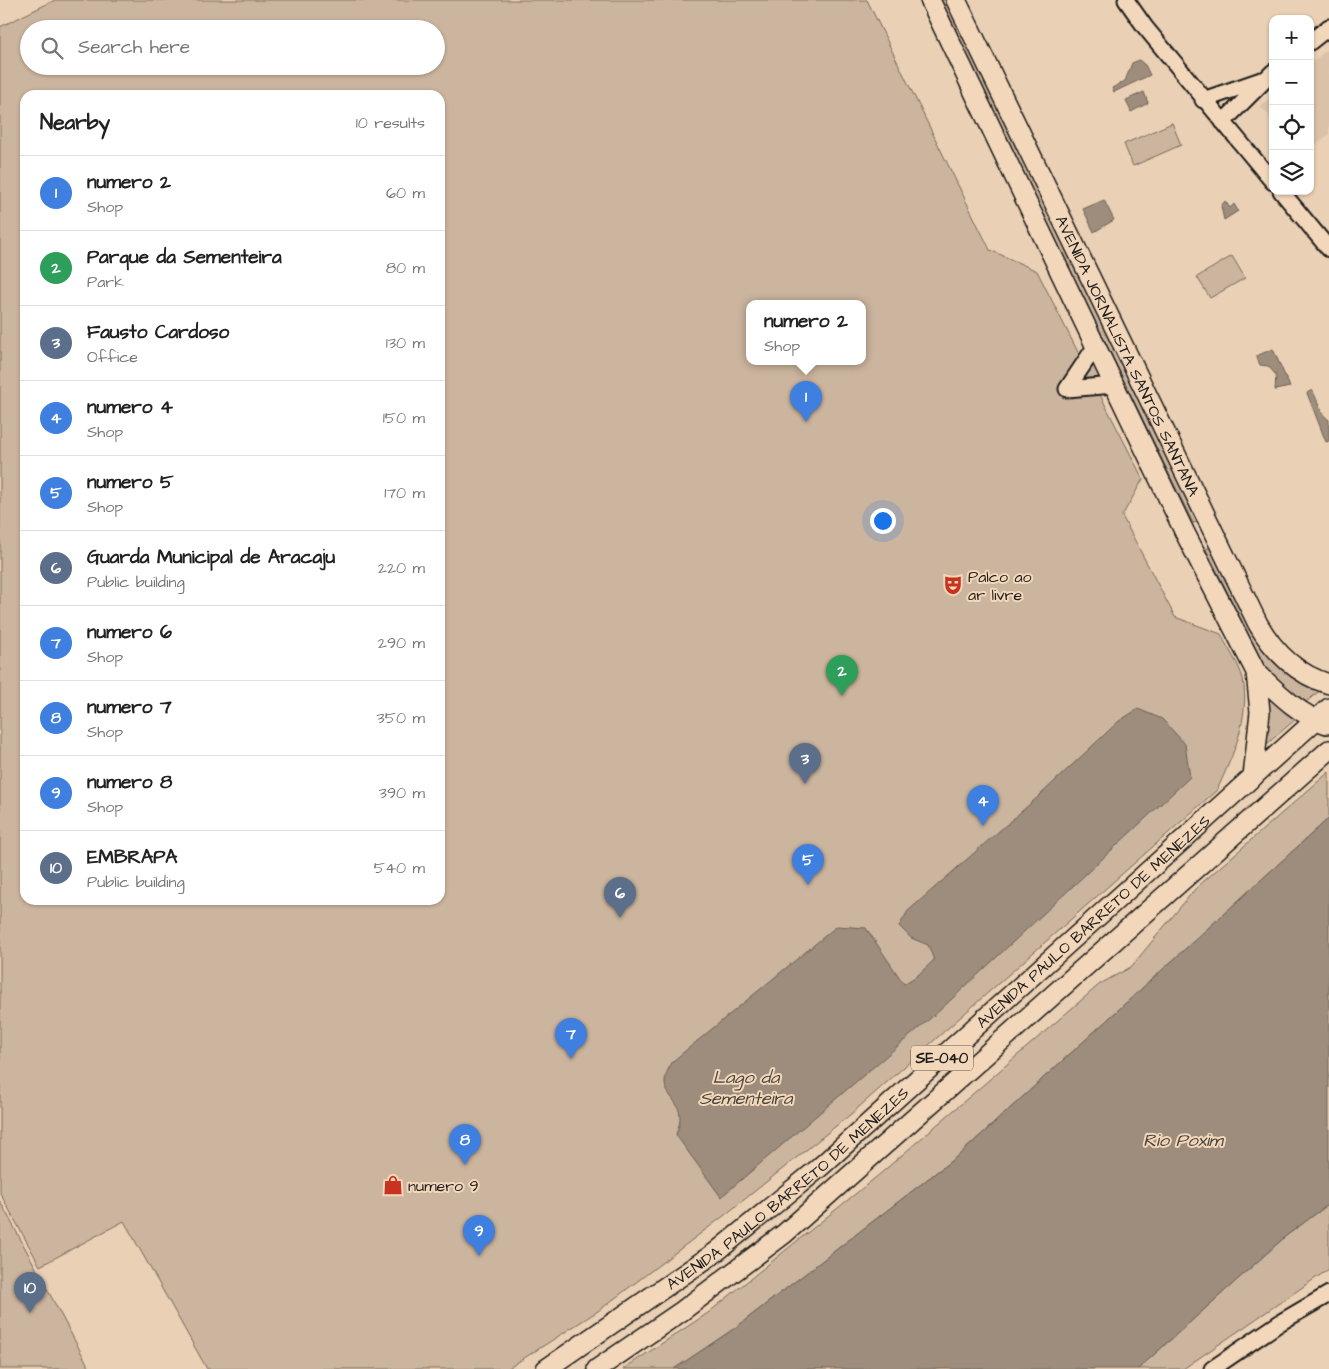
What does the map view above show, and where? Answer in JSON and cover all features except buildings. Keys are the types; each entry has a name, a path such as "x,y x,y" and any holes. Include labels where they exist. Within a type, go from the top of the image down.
{"main road":[{"name":"AVENIDA JORNALISTA SANTOS SANTANA","path":"930,0 1185,533 1256,672"},
{"name":"AVENIDA JORNALISTA SANTOS SANTANA","path":"956,0 1258,624 1271,645 1298,670 1329,684"},
{"path":"1185,533 1201,545 1217,538"},
{"path":"1256,672 1286,700 1322,723"},
{"path":"1253,777 1260,712 1256,672"},
{"name":"AVENIDA PAULO BARRETO DE MENEZES","path":"546,1369 716,1252 819,1168 1253,777 1322,723 1329,708"},
{"name":"AVENIDA PAULO BARRETO DE MENEZES","path":"597,1369 682,1310 784,1234 1329,750"}],"street":[{"path":"1126,0 1203,100 1269,177"},
{"path":"1314,39 1329,27"},
{"path":"1203,100 1269,75"},
{"path":"1223,122 1269,75"},
{"path":"1284,195 1328,247"},
{"path":"1096,347 1067,389 1114,385"},
{"path":"1212,1369 1281,1322 1329,1294"}],"shaded area":[{"path":"55,0 867,0 990,250 1037,271 1087,370 1095,360 1105,380 1093,381 1143,479 1122,516 1175,617 1221,634 1239,668 1245,694 1242,722 1229,764 1217,790 851,1114 725,1215 598,1311 507,1369 207,1369 124,1221 40,1266 0,1193 0,27"},
{"path":"940,0 951,0 1201,522 1193,523"},
{"path":"1329,48 1329,134 1314,147 1314,105 1314,61"},
{"path":"1269,99 1269,116 1260,106"},
{"path":"1172,123 1181,145 1133,166 1124,144"},
{"path":"1232,256 1245,278 1210,298 1197,277"},
{"path":"1214,546 1252,626 1322,689 1306,702 1278,681 1262,662 1206,549"},
{"path":"1265,689 1297,718 1260,750"},
{"path":"1329,772 1329,818 960,1154 735,1328 674,1369 623,1369 708,1313 880,1174 1100,984 1131,967 1196,888"},
{"path":"0,1201 90,1369 0,1369"},
{"path":"1329,1204 1329,1269 1183,1369 1138,1369 1286,1236"}],"water":[{"path":"1139,60 1145,65 1150,75 1114,92 1112,88 1125,81 1132,63"},
{"path":"1144,92 1148,103 1131,112 1126,100"},
{"path":"1104,200 1114,220 1094,232 1083,209"},
{"path":"1225,201 1230,208 1234,204 1238,211 1224,220 1221,206"},
{"path":"1273,349 1290,387 1275,390 1276,375 1268,366 1260,365 1256,356"},
{"path":"1312,390 1321,410 1329,420 1329,441 1326,442 1307,393"},
{"name":"Lago da Sementeira","path":"1138,709 1162,719 1185,744 1190,777 939,1011 721,1197 676,1135 680,1121 679,1111 666,1088 665,1081 673,1061 837,926 866,928 904,984 918,975 934,960 928,945 911,938 899,926 908,911 1039,796 1119,721"},
{"name":"Rio Poxim","path":"1329,818 1329,1204 1286,1236 1138,1369 674,1369 735,1328 960,1154"}],"place":[{"name":"numero 2","path":"806,422"},
{"name":"Palco ao ar livre","path":"953,585"},
{"name":"Parque da Sementeira","path":"842,696"},
{"name":"Fausto Cardoso","path":"805,784"},
{"name":"numero 4","path":"983,826"},
{"name":"numero 5","path":"808,885"},
{"name":"Guarda Municipal de Aracaju","path":"620,918"},
{"name":"numero 6","path":"571,1059"},
{"name":"numero 7","path":"465,1165"},
{"name":"numero 9","path":"393,1185"},
{"name":"numero 8","path":"479,1256"},
{"name":"EMBRAPA","path":"30,1313"}]}
